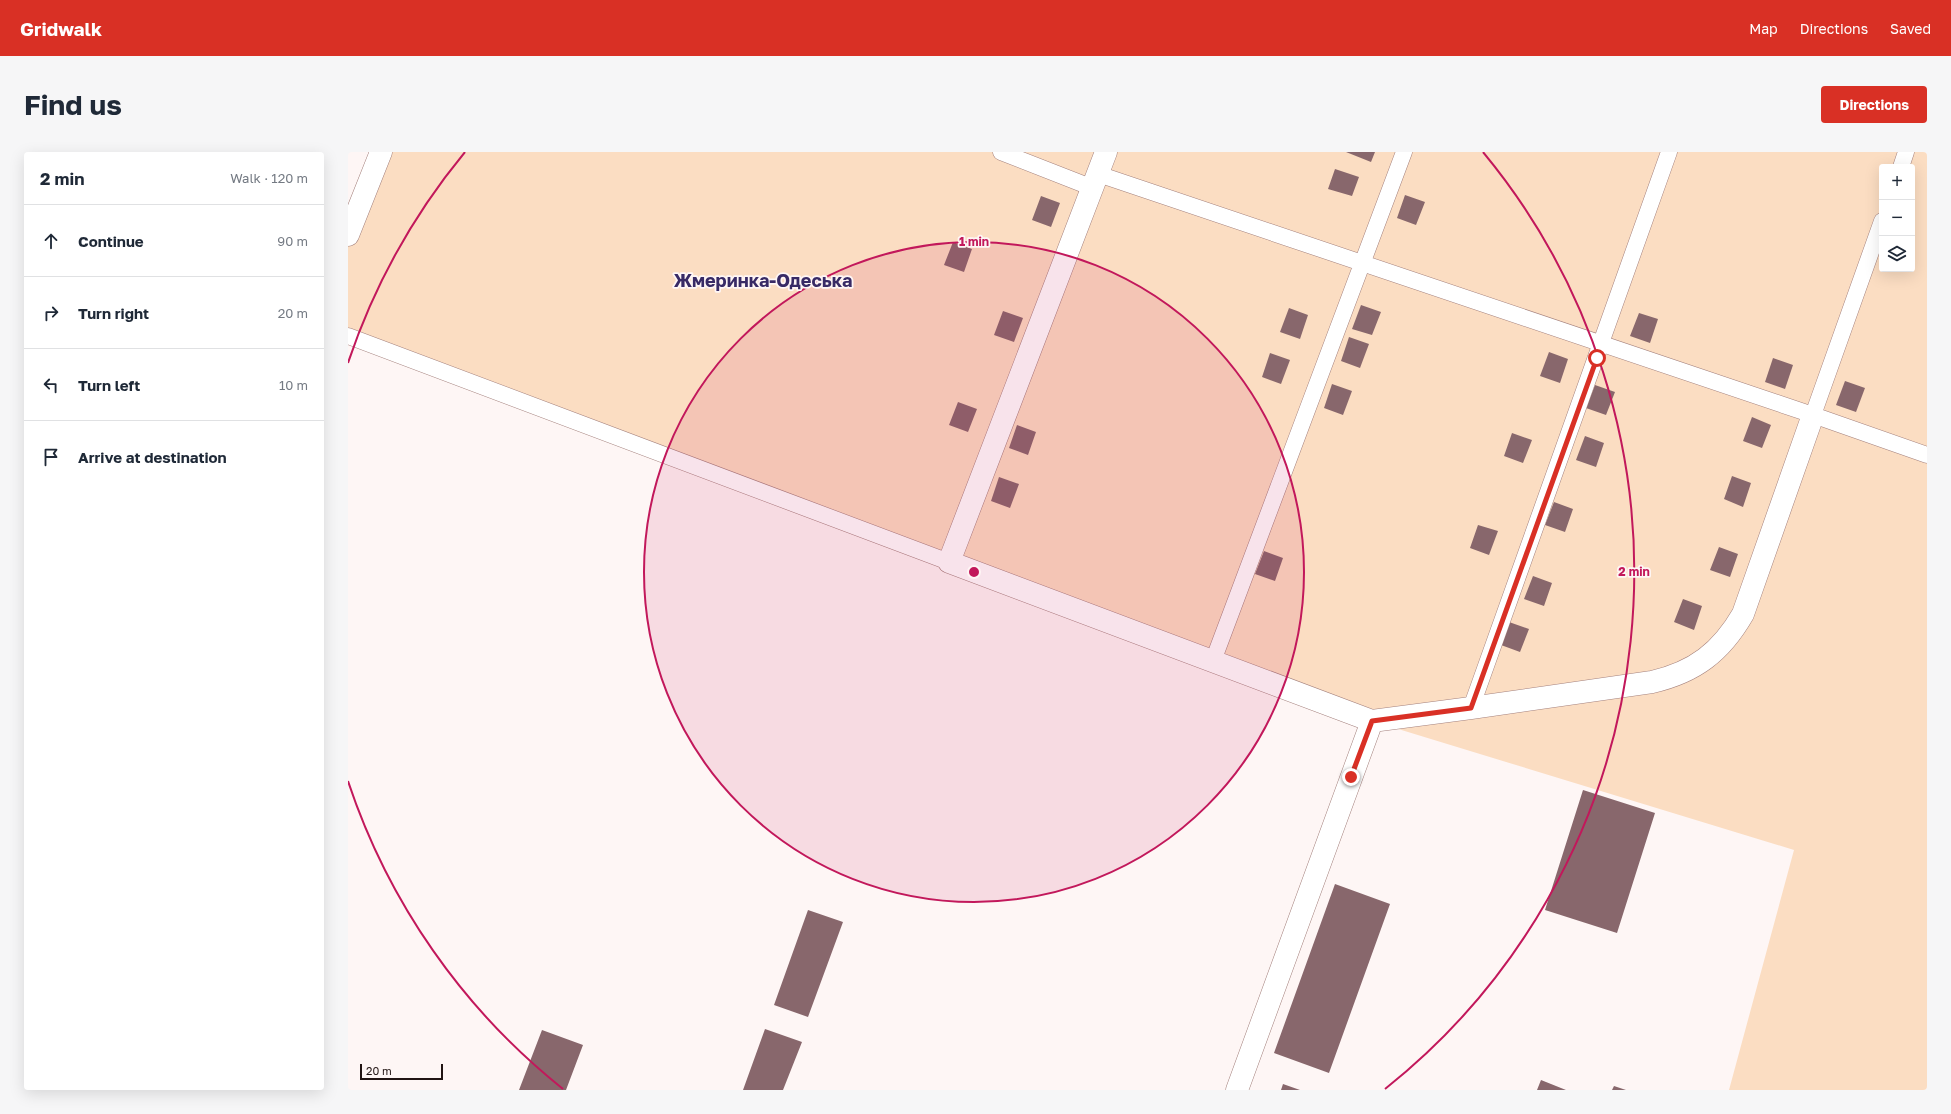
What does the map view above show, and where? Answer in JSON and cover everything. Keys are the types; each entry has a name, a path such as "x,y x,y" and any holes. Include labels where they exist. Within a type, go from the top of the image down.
{"street":[{"path":"348,235 381,152"},
{"path":"1106,152 949,562 1372,721 1652,682 1671,678 1690,669 1707,658 1734,629 1743,614 1813,415"},
{"path":"1238,1090 1372,721"}],"lane":[{"path":"1000,152 1363,263 1927,455"},
{"path":"1213,661 1404,152"},
{"path":"1471,708 1602,344 1669,152"},
{"path":"1902,164 1906,152"},
{"path":"1813,415 1879,229"},
{"path":"348,336 949,562"}],"shaded area":[{"path":"381,152 1927,152 1927,1090 1729,1090 1794,850 1372,721 348,336 348,235"}],"building":[{"path":"1346,152 1375,152 1371,162"},
{"path":"1335,169 1359,177 1352,196 1328,189"},
{"path":"1405,195 1425,202 1416,225 1397,218"},
{"path":"1041,196 1060,203 1051,227 1032,220"},
{"path":"953,242 972,249 964,272 944,265"},
{"path":"1361,305 1381,312 1372,335 1352,329"},
{"path":"1289,308 1308,315 1300,339 1280,332"},
{"path":"1003,311 1023,318 1014,342 994,335"},
{"path":"1639,313 1658,319 1650,343 1630,336"},
{"path":"1349,337 1369,344 1360,368 1341,361"},
{"path":"1549,352 1568,359 1560,383 1540,376"},
{"path":"1270,353 1290,360 1281,384 1262,377"},
{"path":"1773,358 1793,365 1785,389 1765,382"},
{"path":"1845,381 1865,388 1856,412 1836,405"},
{"path":"1332,384 1352,391 1343,415 1324,408"},
{"path":"1595,385 1615,392 1606,415 1586,408"},
{"path":"958,402 977,409 968,432 949,425"},
{"path":"1752,417 1771,425 1762,448 1743,441"},
{"path":"1017,425 1036,432 1028,455 1009,448"},
{"path":"1512,433 1532,440 1523,463 1504,456"},
{"path":"1585,436 1604,443 1596,467 1576,460"},
{"path":"1732,476 1751,483 1743,507 1724,499"},
{"path":"999,477 1019,484 1010,508 991,501"},
{"path":"1554,502 1573,509 1565,532 1545,525"},
{"path":"1478,525 1498,531 1489,555 1470,548"},
{"path":"1719,547 1738,554 1730,577 1710,570"},
{"path":"1264,551 1283,558 1275,581 1255,574"},
{"path":"1533,576 1552,583 1544,606 1524,599"},
{"path":"1683,599 1702,606 1694,630 1674,622"},
{"path":"1509,622 1529,629 1520,652 1501,645"},
{"path":"1583,790 1655,813 1617,933 1545,910"},
{"path":"1335,884 1390,904 1329,1073 1274,1053"},
{"path":"808,910 843,922 808,1017 774,1005"},
{"path":"765,1029 802,1042 783,1090 743,1090"},
{"path":"542,1030 583,1045 566,1090 519,1090"},
{"path":"1541,1080 1566,1090 1537,1090"},
{"path":"1283,1084 1300,1090 1281,1090"},
{"path":"1614,1086 1626,1090 1612,1090"}],"district":[{"name":"Жмеринка-Одеська","path":"763,281"}],"route":[{"path":"1351,777 1372,721 1471,708 1597,358"}]}
